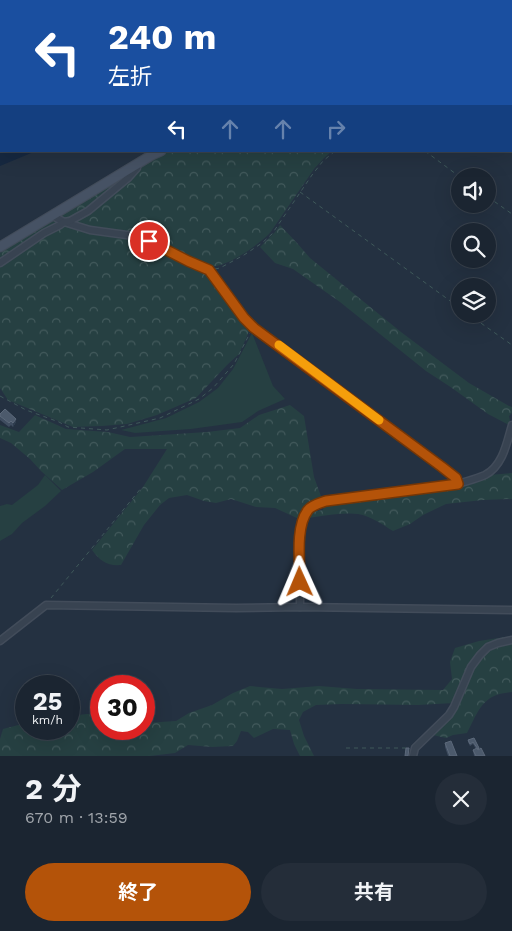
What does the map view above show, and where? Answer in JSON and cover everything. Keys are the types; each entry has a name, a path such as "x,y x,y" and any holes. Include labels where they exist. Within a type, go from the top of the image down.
{"main road":[{"path":"0,247 159,152"}],"street":[{"path":"0,263 44,233 88,211 128,178 137,168"},
{"path":"53,216 64,222 90,230 134,236 149,241 209,270 254,328 442,467 456,478 458,484"},
{"path":"300,607 301,523 309,510 317,504 326,501 458,484 487,474 500,461 512,425"},
{"path":"0,641 46,605 512,610"},
{"path":"413,756 415,748 449,715 471,667 480,655 488,647 512,640"}],"path":[{"path":"209,270 229,264 262,243 272,234 323,161 334,152"},
{"path":"426,152 451,170"},
{"path":"300,192 451,301"},
{"path":"496,203 512,214"},
{"path":"481,323 512,345"},
{"path":"0,396 26,410 58,422 68,428 107,430 160,418 199,399 214,388 234,364 254,328"},
{"path":"46,605 142,487"},
{"path":"346,748 415,748"}],"green space":[{"path":"168,152 331,152 314,169 270,233 239,256 212,267 204,266 153,240 71,222 139,167"},
{"path":"135,170 105,197 68,221 61,216 62,214"},
{"path":"53,221 62,223 0,262 0,253 4,249"},
{"path":"63,225 143,241 207,272 251,327 239,354 196,398 157,415 127,424 73,427 8,400 0,388 0,264"},
{"path":"280,225 310,258 401,332 469,383 512,407 509,425 488,414 426,371 340,302 293,269 275,263 260,247"},
{"path":"252,333 273,386 285,399 258,411 242,422 191,429 135,433 121,430 166,418 199,402 218,388 233,369"},
{"path":"290,405 304,416 314,477 322,499 308,506 299,519 275,508 256,507 231,499 216,503 187,495 169,498 160,505 144,525 121,565 112,565 104,562 92,550 143,487 167,449 125,449 93,472 62,490 11,443 0,438 0,425 19,432 35,415 66,429 108,432 130,437 240,428 259,415"},
{"path":"512,473 512,499 446,504 393,531 372,519 358,514 307,518 313,512 323,510 326,503 469,485 489,475"},
{"path":"45,475 61,491 22,523 12,534 0,541 0,506 12,505 38,485"},
{"path":"512,636 512,638 485,647 454,703 316,705 303,712 299,720 304,736 314,756 300,756 290,730 273,729 254,738 248,732 241,731 233,746 188,745 175,753 150,756 0,756 0,739 3,729 15,726 15,740 80,740 80,715 87,714 90,714 90,740 155,740 155,722 176,721 189,713 212,705 250,686 282,689 319,686 357,689 443,690 452,679 450,662 455,648 479,641"},
{"path":"512,642 512,692 502,693 488,700 479,710 467,733 446,738 433,735 443,725 469,674 488,650"}],"water":[{"path":"0,152 34,152 0,166"}],"building":[{"path":"5,409 16,419 13,423 11,421 9,423 0,416"},
{"path":"474,738 478,749 473,742 470,744 468,740"},
{"path":"451,741 457,756 450,756 445,743"},
{"path":"406,748 409,748 408,756 405,756"},
{"path":"477,748 478,750 481,748 485,756 476,756 473,750"}],"slow traffic":[{"path":"279,345 379,420"}],"route":[{"path":"149,241 209,270 244,318 254,328 456,478 458,484 326,501 317,504 309,510 301,523 300,582"}]}
